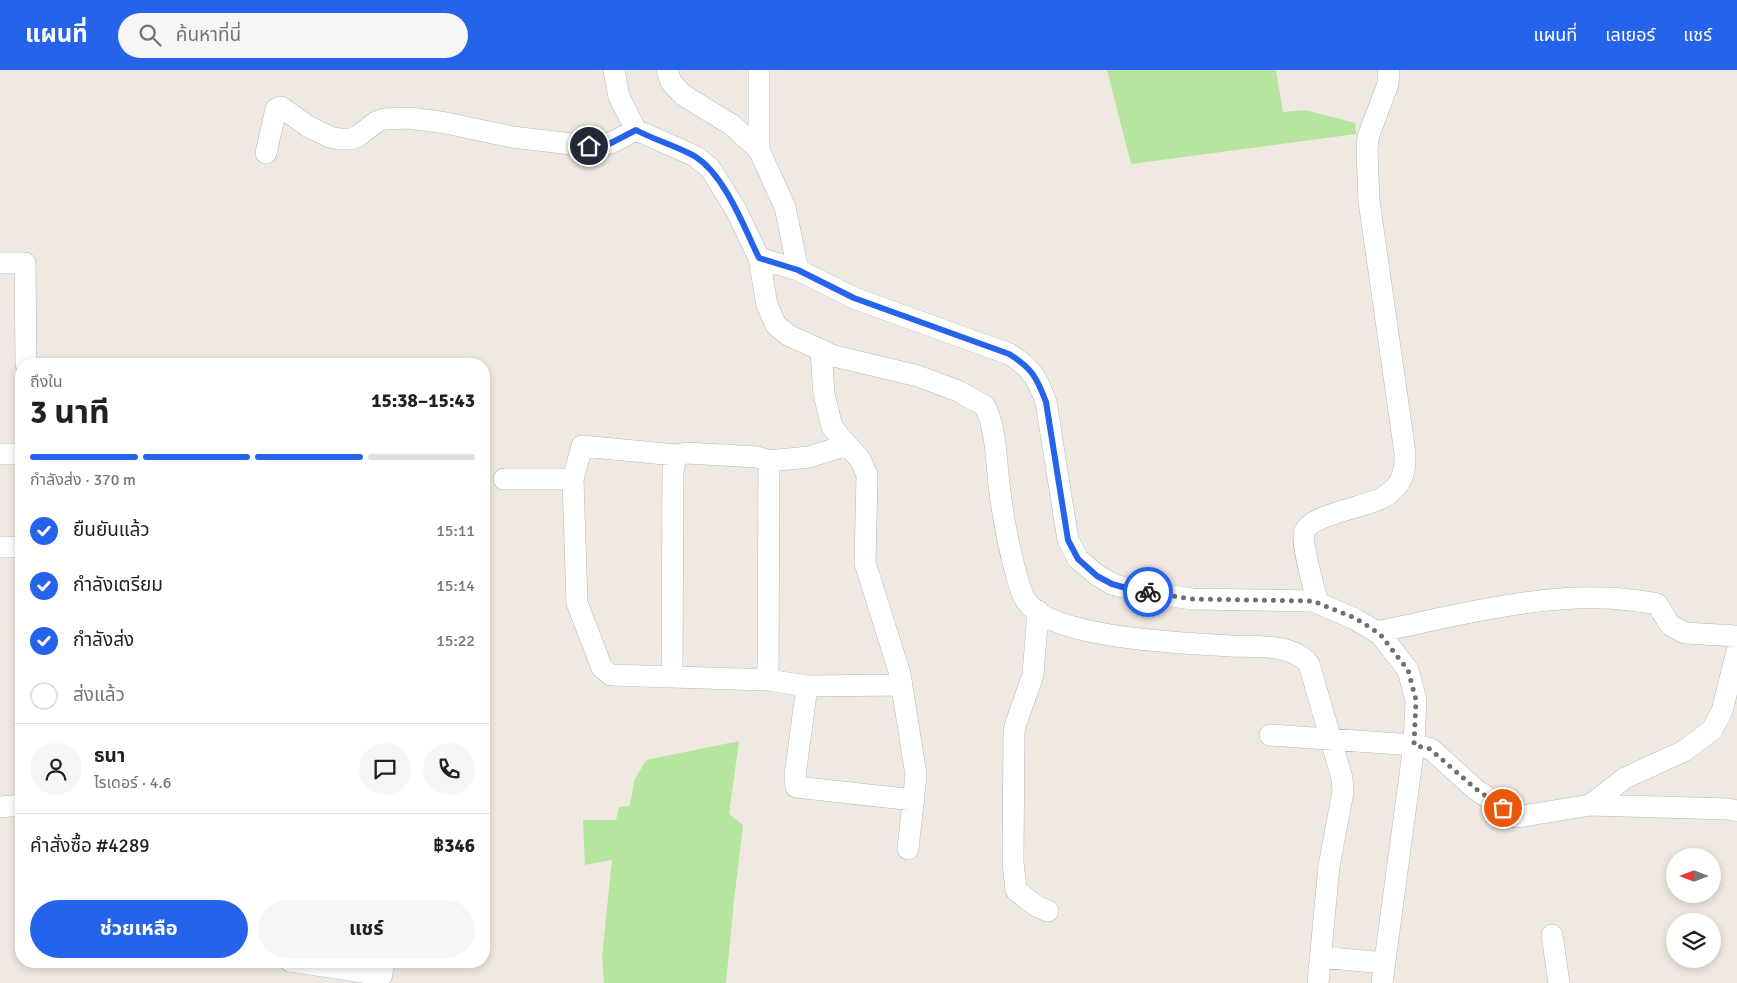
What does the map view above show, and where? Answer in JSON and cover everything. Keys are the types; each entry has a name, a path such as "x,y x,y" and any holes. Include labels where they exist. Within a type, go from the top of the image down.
{"street":[{"path":"614,70 618,97 636,130 695,156 710,168 736,210 759,258 767,305 776,325 788,334 821,351 834,356 918,376 958,391 985,406 992,426 1008,542 1021,591 1027,603 1054,622 1080,630 1166,643 1281,649 1303,657 1309,664 1342,778 1343,792 1329,866 1329,958 1318,983"},
{"path":"667,70 671,82 683,96 732,125 759,150 785,207 798,270"},
{"path":"759,70 759,150"},
{"path":"1318,603 1304,544 1306,528 1326,517 1383,498 1399,483 1404,470 1405,453 1369,201 1367,150 1368,137 1388,84 1389,70"},
{"path":"266,153 276,109 281,107 309,127 330,137 351,140 376,122 384,119 410,118 446,123 512,137 589,146 611,143 636,130"},
{"path":"759,258 798,270 854,298 1009,354 1026,364 1038,382 1046,402 1068,540 1078,559 1097,576 1112,584 1133,590 1192,599 1313,601 1355,618 1380,634 1408,670 1416,700 1414,745 1377,969 1329,958"},
{"path":"0,263 25,263 26,358"},
{"path":"821,351 826,406 832,428 860,459 867,475 866,563 900,674 916,775 908,849"},
{"path":"847,446 808,457 769,461 757,457 687,452 676,455 582,446 573,479 577,603 602,668 611,675 768,680 807,686 902,685"},
{"path":"0,454 15,454"},
{"path":"672,676 673,470 676,455"},
{"path":"768,680 769,461"},
{"path":"504,479 573,479"},
{"path":"0,547 15,547"},
{"path":"1376,632 1526,603 1573,598 1611,598 1657,604 1670,625 1685,633 1737,636"},
{"path":"1038,611 1033,675 1014,733 1013,862 1016,890 1036,906 1048,911"},
{"path":"1590,805 1625,778 1684,751 1727,719 1722,711 1737,651"},
{"path":"807,686 795,776 796,787 914,800"},
{"path":"1270,735 1414,745 1430,749 1476,789 1517,817 1590,805 1728,809 1737,811"},
{"path":"0,807 15,806"},
{"path":"1552,935 1559,983"},
{"path":"336,968 382,975 382,968"}],"green space":[{"path":"1107,70 1276,70 1283,112 1305,110 1355,123 1356,134 1131,164"},
{"path":"739,741 729,814 743,825 726,983 604,983 602,957 612,860 585,865 583,820 616,820 619,807 630,806 634,781 646,760"}],"way so far":[{"path":"1148,592 1192,599 1313,601 1355,618 1380,634 1408,670 1416,700 1414,745 1430,749 1476,789 1503,808"}],"route":[{"path":"589,146 611,143 636,130 695,156 710,168 736,210 759,258 798,270 854,298 1009,354 1026,364 1038,382 1046,402 1068,540 1078,559 1097,576 1112,584 1148,592"}]}
